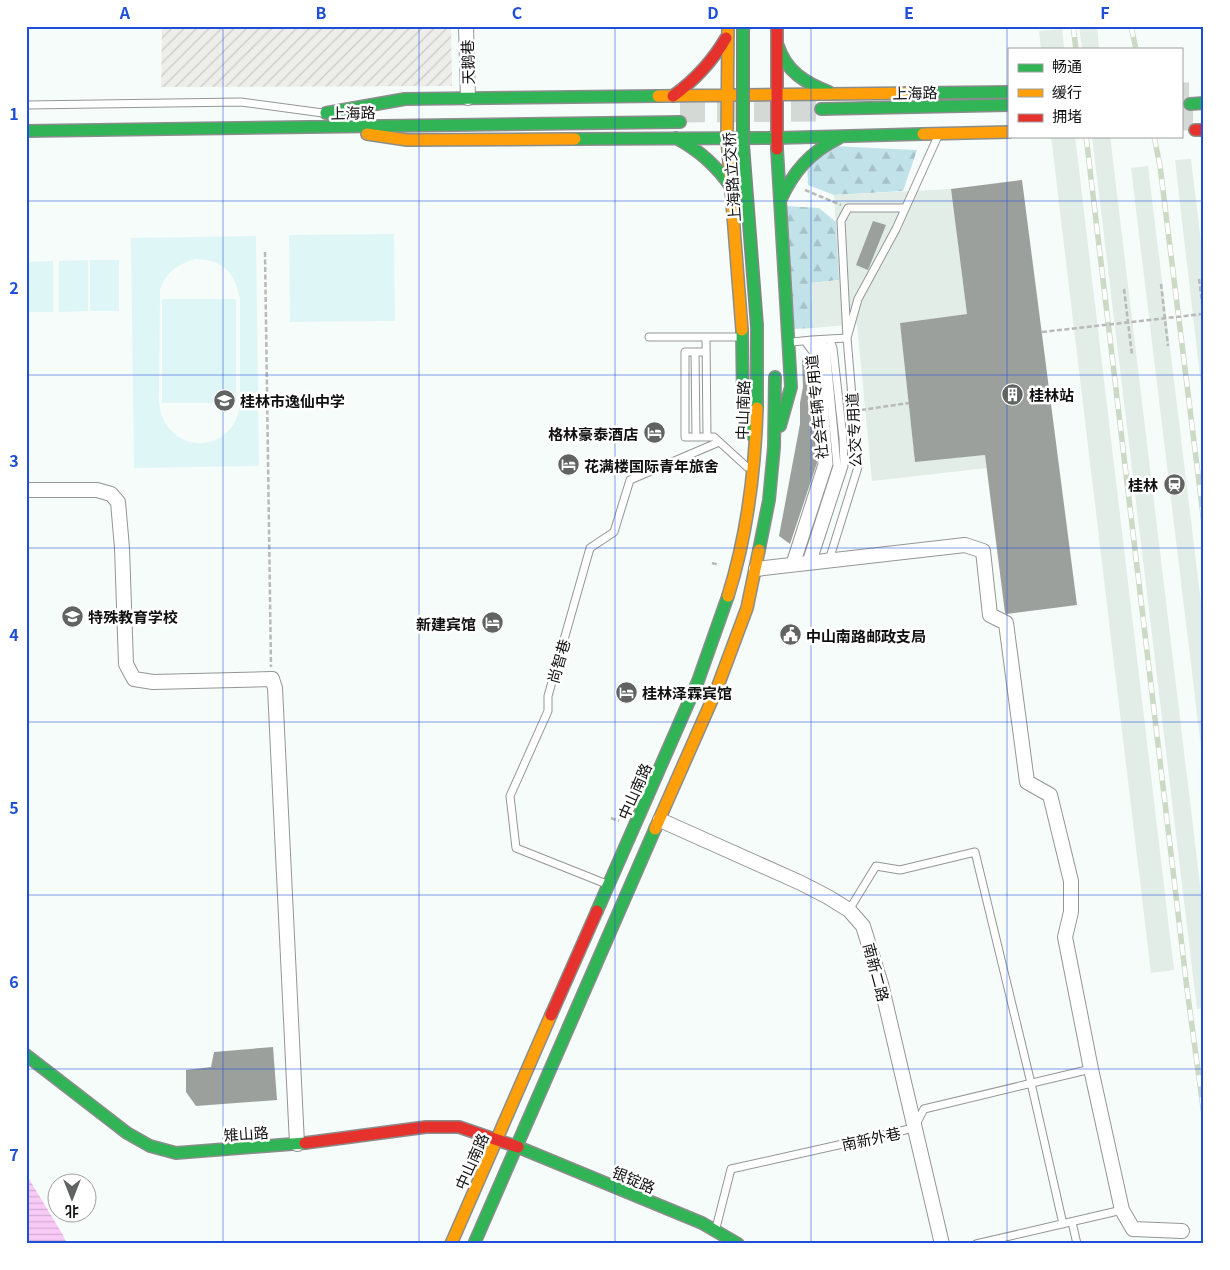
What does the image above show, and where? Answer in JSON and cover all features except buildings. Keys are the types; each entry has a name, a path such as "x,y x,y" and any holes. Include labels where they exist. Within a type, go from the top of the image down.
{"main road":[{"name":"上海路立交桥","path":"743,26 743,145 757,326"},
{"path":"673,96 694,80 716,56 728,31"},
{"path":"728,31 727,138 742,337 743,402 756,446"},
{"path":"777,31 780,51 788,68 814,86 834,93"},
{"path":"774,447 791,387 776,138 777,31"},
{"path":"757,87 757,106"},
{"path":"326,113 405,99 1008,92"},
{"path":"1204,93 1190,99 1204,104"},
{"name":"上海路","path":"821,109 1008,105"},
{"name":"上海路","path":"246,114 392,113"},
{"name":"上海路","path":"26,131 680,122"},
{"name":"上海路立交桥","path":"757,126 757,145"},
{"path":"326,127 407,140 776,138 1008,132"},
{"path":"779,204 788,181 801,163 828,142 842,136"},
{"path":"676,138 694,146 719,168 731,187"},
{"name":"中山南路","path":"451,1244 694,692 713,641 736,569 750,498 756,446 758,389 757,326"},
{"path":"474,1244 660,820 726,666 747,608 769,500 774,447 774,362"},
{"name":"雉山路","path":"26,1055 128,1133 150,1146 176,1153 297,1144 426,1127 459,1127 497,1139"},
{"name":"银锭路","path":"497,1139 702,1224 738,1244"}],"street":[{"name":"天鹅巷","path":"466,26 468,98"},
{"path":"26,490 97,490 111,494 118,502 122,548 126,664 134,679 153,682 272,679 275,688 297,1144"},
{"path":"756,567 965,544 983,551 990,615 1006,623 1027,782 1050,795 1071,881 1071,912 1065,937 1091,1069 1122,1210 1133,1229 1182,1231"},
{"name":"南新二路","path":"660,820 801,883 849,910 864,926 881,984 942,1244"}],"lane":[{"path":"26,106 241,102 326,113"},
{"path":"270,136 326,127"},
{"path":"812,340 847,338 841,221 848,208 905,208 939,134"},
{"name":"公交专用道","path":"756,567 830,556 858,467 847,338 858,299 905,208"},
{"path":"649,337 742,337"},
{"path":"706,337 707,437"},
{"path":"810,558 844,466 844,438 833,348 829,339"},
{"path":"810,558 836,466 826,348 812,340"},
{"name":"社会车辆专用道","path":"789,342 812,340 820,351 829,464 794,560"},
{"path":"706,352 695,352 696,437 714,437 753,473"},
{"name":"尚智巷","path":"609,885 516,848 510,796 548,711 548,696 590,548 614,532 630,480 719,442"},
{"path":"849,910 876,866 900,870 976,852 1063,1224"},
{"name":"南新外巷","path":"715,1231 731,1168 914,1128 924,1109 1091,1069"},
{"path":"976,1244 1122,1210"},
{"path":"1072,1222 1077,1244"}],"path":[{"path":"805,190 848,208"},
{"path":"265,252 272,679"},
{"path":"1199,279 1204,318"},
{"path":"1161,284 1168,346"},
{"path":"1124,289 1132,355"},
{"path":"1042,332 1203,314"}],"shaded area":[{"path":"162,26 451,26 452,86 161,87"},
{"path":"1079,26 1097,26 1099,48 1082,48"},
{"path":"1062,29 1064,48 1041,48 1039,31"},
{"path":"1051,138 1075,138 1174,970 1151,973"},
{"path":"1092,138 1110,138 1204,918 1204,1008 1197,1009"},
{"path":"1191,159 1204,268 1204,411 1175,160"},
{"path":"1148,166 1204,628 1204,772 1131,168"},
{"path":"951,189 967,314 900,323 915,461 985,455 987,468 872,481 857,324 813,328 811,283 839,280 834,195"},
{"path":"394,234 395,321 290,322 289,235"},
{"path":"256,236 259,466 134,468 131,238","holes":["195,259 205,260 226,269 238,290 240,300 240,404 235,421 226,434 213,441 199,443 185,440 173,433 164,420 159,402 160,290 165,279 173,270"]},
{"path":"88,260 88,311 59,312 59,261"},
{"path":"90,260 119,260 119,311 90,311"},
{"path":"53,261 53,312 26,312 26,262"},
{"path":"162,299 236,299 236,403 162,403"},
{"path":"26,1174 48,1210 48,1222 55,1222 67,1244 26,1244"}],"green space":[{"path":"831,146 917,150 903,191 834,195 808,185 807,165"},
{"path":"785,206 819,208 836,222 839,280 811,283 813,328 792,329"}],"tunnel":[{"path":"1182,93 1189,93"},
{"path":"680,110 821,109"},
{"path":"1182,118 1193,118"}],"railway":[{"path":"1073,26 1076,48"},
{"path":"1131,26 1136,48"},
{"path":"1086,138 1187,989 1204,1115"},
{"path":"1154,138 1160,166 1204,523"}],"traffic: fast":[{"path":"743,26 743,145 757,326"},
{"path":"778,46 786,62 797,75 812,85 829,92"},
{"path":"920,93 1008,92"},
{"path":"326,113 405,99 658,96"},
{"path":"1190,104 1204,103"},
{"path":"821,109 1008,105"},
{"path":"26,131 680,122"},
{"path":"575,139 776,138 923,134"},
{"path":"676,138 706,159 731,187"},
{"path":"780,201 797,172 811,156 839,138"},
{"path":"777,149 791,387 780,426"},
{"path":"757,326 757,408"},
{"path":"742,330 743,402 753,436"},
{"path":"759,550 769,500 774,447 775,377"},
{"path":"597,911 698,681 728,596"},
{"path":"474,1244 655,829"},
{"path":"26,1055 127,1133 150,1146 176,1153 305,1143"},
{"path":"518,1147 702,1223 738,1244"}],"traffic: slow":[{"path":"728,26 727,138 742,330"},
{"path":"658,96 920,93"},
{"path":"923,134 1008,132"},
{"path":"367,134 407,140 575,139"},
{"path":"728,596 735,573 749,503 757,408"},
{"path":"655,829 716,691 747,608 759,550"},
{"path":"451,1244 551,1015"}],"traffic: jam":[{"path":"777,26 777,149"},
{"path":"673,96 689,84 702,70 726,38"},
{"path":"1195,130 1204,130"},
{"path":"551,1015 597,911"},
{"path":"305,1143 426,1127 459,1127 518,1147"}],"place":[{"name":"桂林站","path":"1013,394"},
{"name":"桂林市逸仙中学","path":"224,400"},
{"name":"格林豪泰酒店","path":"654,433"},
{"name":"花满楼国际青年旅舍","path":"568,465"},
{"name":"桂林","path":"1174,484"},
{"name":"特殊教育学校","path":"72,616"},
{"name":"新建宾馆","path":"492,623"},
{"name":"中山南路邮政支局","path":"790,635"},
{"name":"桂林泽霖宾馆","path":"626,692"}]}
